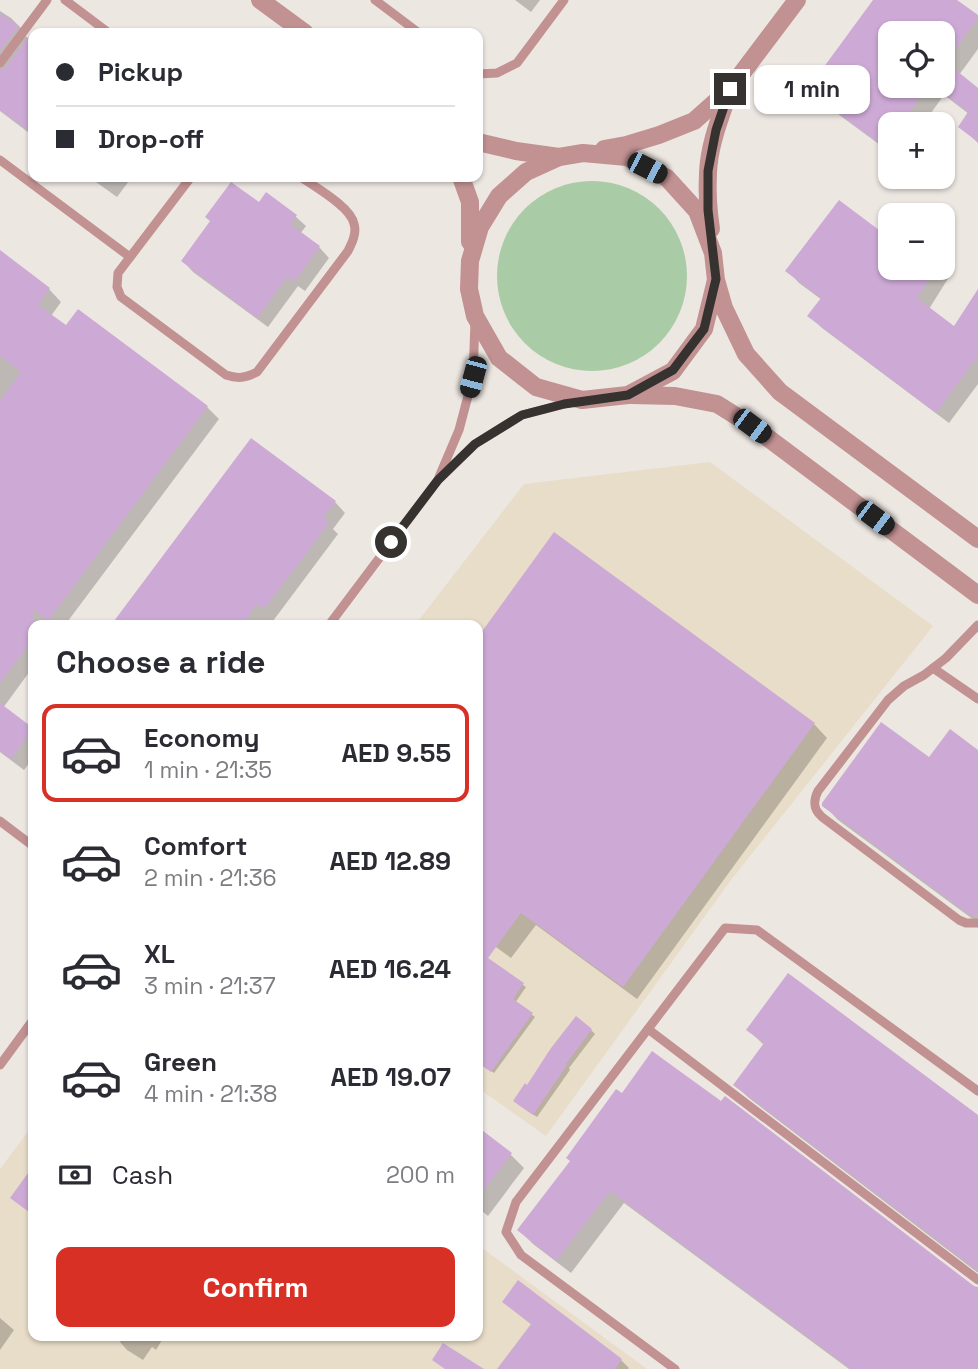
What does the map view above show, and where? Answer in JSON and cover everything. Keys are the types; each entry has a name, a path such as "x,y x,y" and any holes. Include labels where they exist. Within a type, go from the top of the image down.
{"street":[{"path":"260,0 296,28"},
{"path":"470,261 480,227 499,196 526,172 559,157 626,145 694,121 730,89 797,0"},
{"path":"730,89 716,130 708,171 708,210 716,279 724,308 746,354 780,392 978,539"},
{"path":"483,143 559,157"},
{"path":"583,153 627,157 667,178 697,211 713,253"},
{"path":"463,182 470,202 469,289 475,316 499,358 536,387 582,400 628,395 676,396 717,404 752,426 978,594"},
{"path":"628,395 673,370 681,360 704,329 716,279"}],"lane":[{"path":"0,62 47,0"},
{"path":"65,0 102,28"},
{"path":"375,0 412,28"},
{"path":"483,74 497,73 517,63 564,0"},
{"path":"0,160 28,181"},
{"path":"29,182 130,257"},
{"path":"187,182 118,273 117,287 121,297 226,375 236,378 246,378 257,372 348,251 354,239 355,226 350,213 308,182"},
{"path":"438,480 459,430 473,377 475,316"},
{"path":"333,620 438,480 475,444 522,415 582,400"},
{"path":"978,625 957,648 888,700 818,791 814,805 816,812 822,817 959,920 978,923"},
{"path":"933,668 978,699"},
{"path":"0,821 28,842"},
{"path":"675,1369 521,1255 506,1232 516,1202 725,928 757,930 978,1091"},
{"path":"0,1065 28,1027"},
{"path":"648,1030 978,1280"}],"shaded area":[{"path":"710,462 933,626 731,880 546,1136 483,1092 483,620 419,620 524,484"},
{"path":"28,1132 28,1341 483,1341 483,1249 647,1369 0,1369 0,1169"}],"green space":[{"path":"592,181 628,188 659,209 680,240 687,276 680,312 659,343 628,364 592,371 556,364 525,343 504,312 497,276 504,240 525,209 556,188"}],"building":[{"path":"873,0 957,0 978,15 955,50 955,21 878,21 878,98 920,98 909,112 878,112 878,143 807,90"},
{"path":"0,13 19,26 0,51"},
{"path":"28,38 28,130 0,110 0,70 6,67"},
{"path":"955,69 978,88 978,142 958,127 968,112 950,98 955,98"},
{"path":"231,182 259,202 266,192 297,215 290,224 320,246 294,282 287,277 257,318 181,261 210,221 205,217"},
{"path":"839,200 878,229 878,280 928,280 917,298 954,326 978,289 978,356 936,413 807,316 821,298 785,271"},
{"path":"0,250 50,288 38,305 66,325 78,309 208,406 49,620 33,609 33,620 28,620 28,646 0,683 0,400 21,372 0,356"},
{"path":"251,438 336,501 323,518 329,522 264,609 257,604 246,620 115,620"},
{"path":"554,532 815,723 623,987 521,913 488,958 524,983 513,999 533,1013 491,1072 483,1066 483,630"},
{"path":"0,703 28,724 28,735 11,759 0,751"},
{"path":"881,722 929,757 950,729 978,750 978,916 971,916 822,806"},
{"path":"788,973 978,1115 978,1271 733,1085 764,1043 746,1030"},
{"path":"576,1016 592,1029 533,1115 513,1101"},
{"path":"652,1051 721,1101 725,1096 978,1287 978,1369 851,1369 610,1191 556,1261 517,1230 570,1161 566,1158 616,1089 622,1093"},
{"path":"483,1131 512,1153 483,1191"},
{"path":"28,1173 28,1211 10,1198"},
{"path":"518,1280 622,1359 615,1369 497,1369 531,1324 502,1302"},
{"path":"443,1343 484,1369 445,1369 432,1360"}],"route":[{"path":"391,542 438,480 475,444 522,415 582,400 628,395 673,370 704,329 716,279 708,210 708,171 716,130 730,89"}]}
